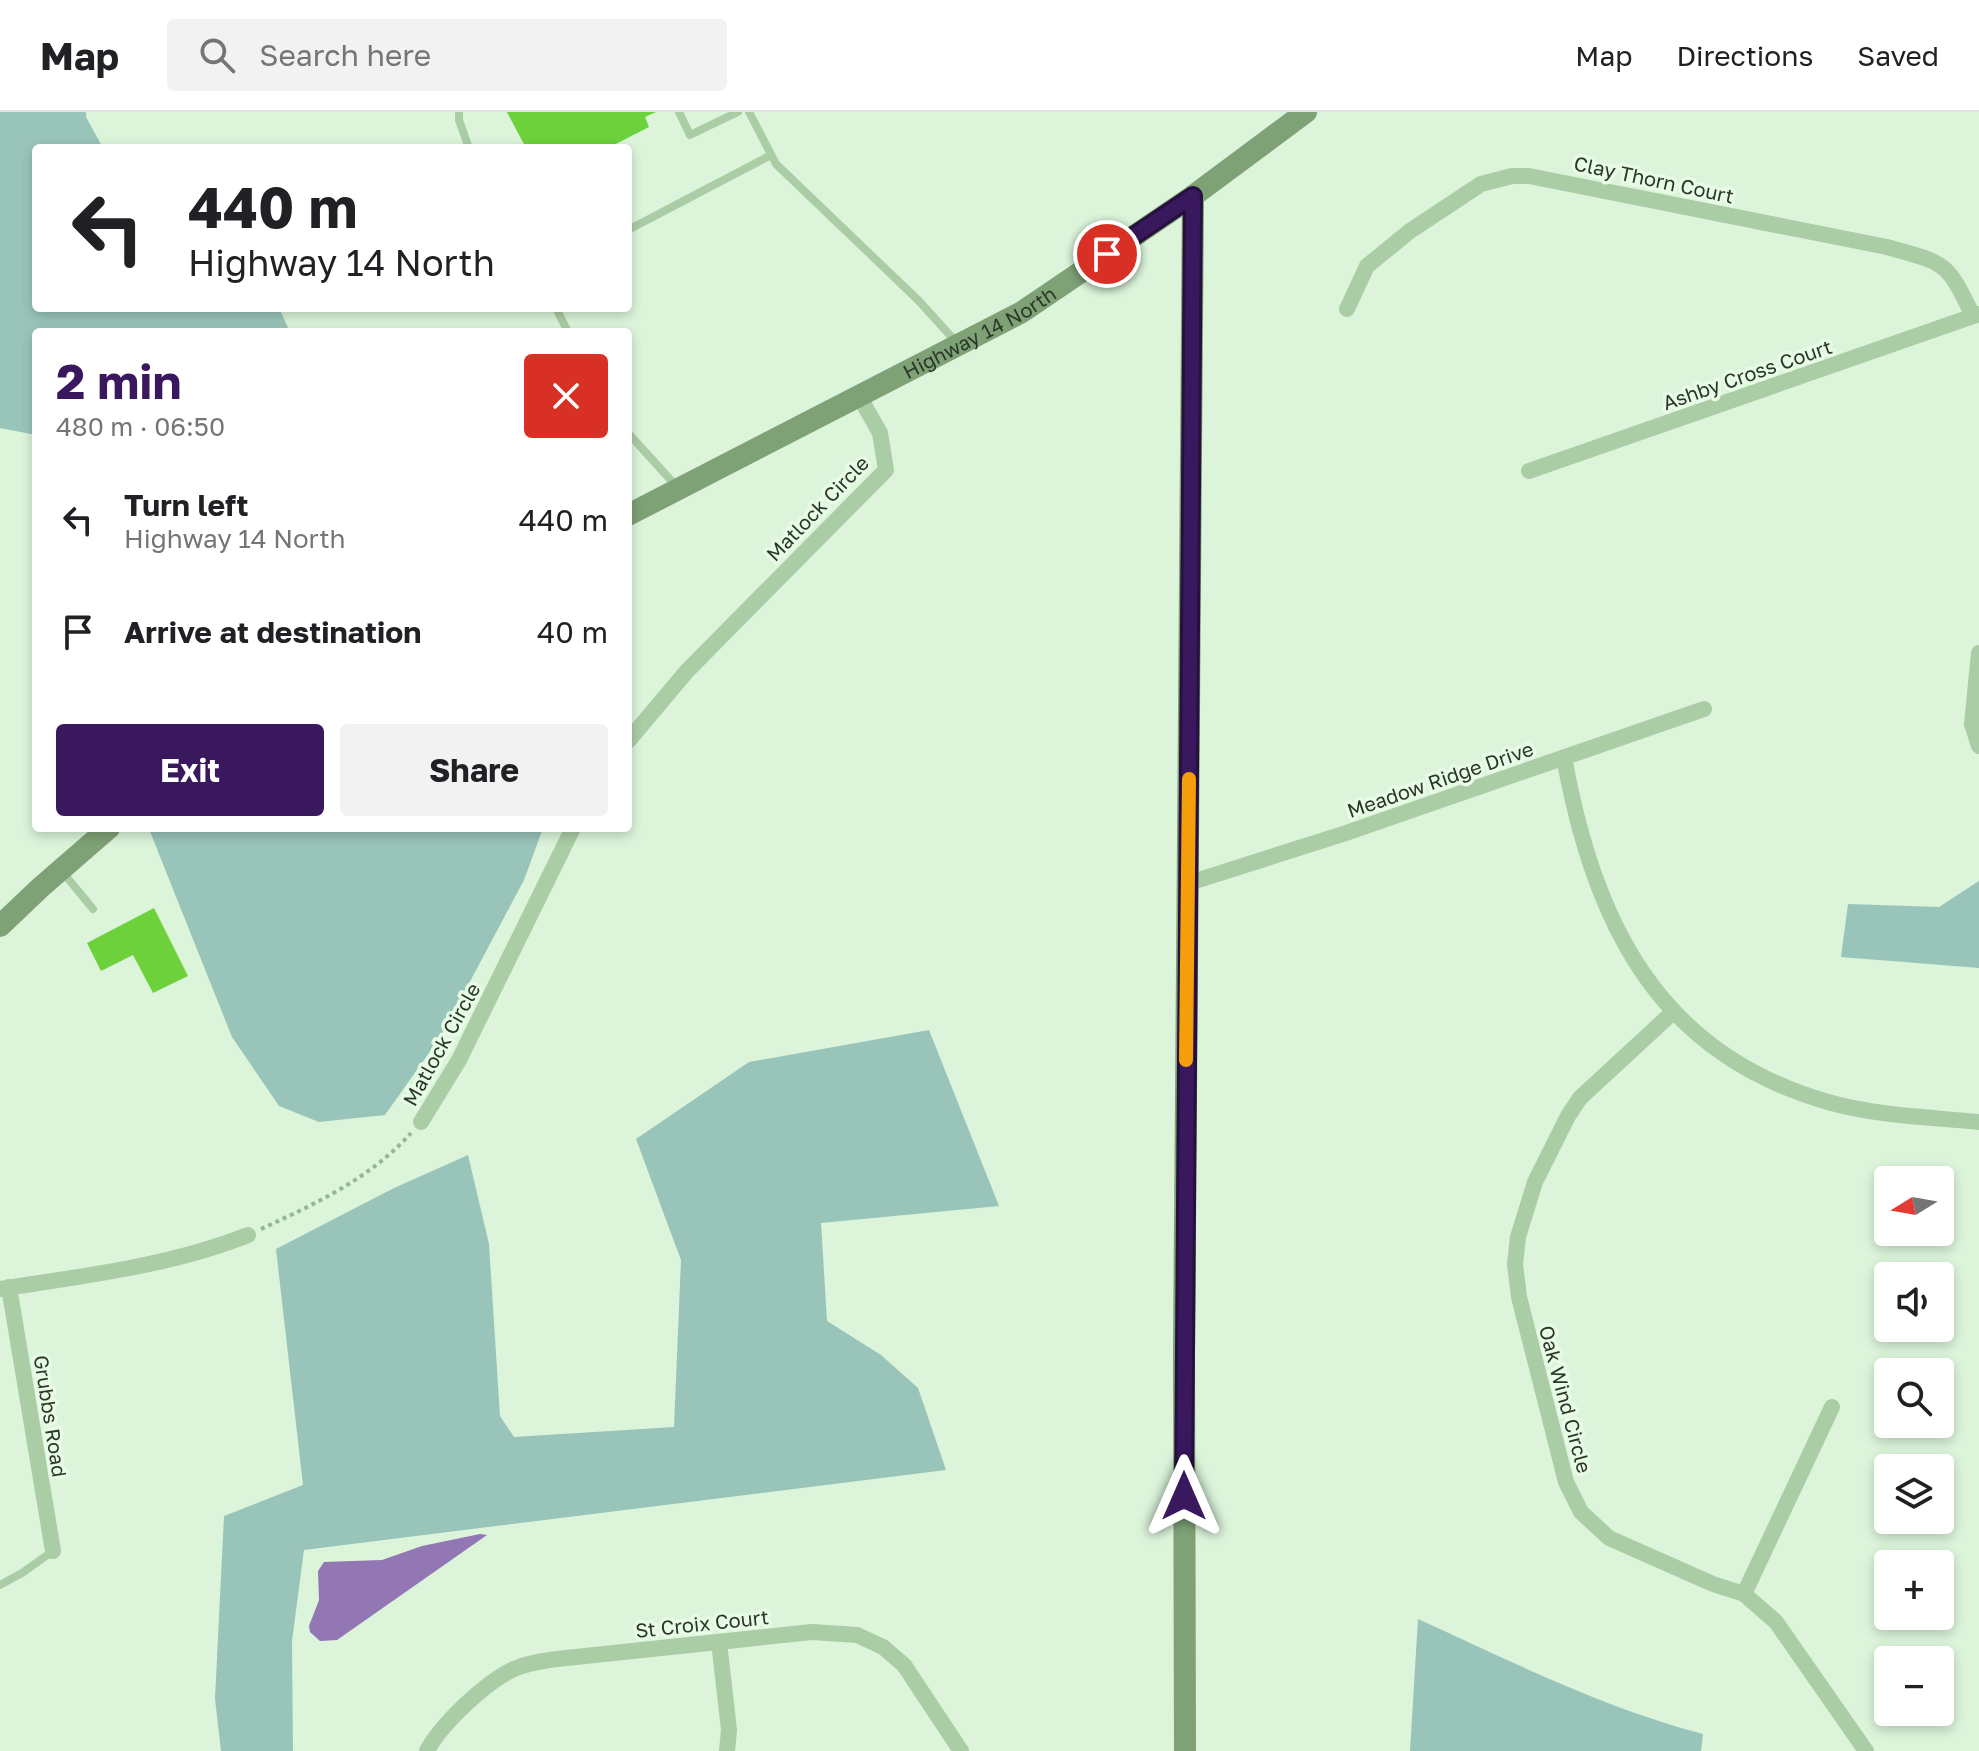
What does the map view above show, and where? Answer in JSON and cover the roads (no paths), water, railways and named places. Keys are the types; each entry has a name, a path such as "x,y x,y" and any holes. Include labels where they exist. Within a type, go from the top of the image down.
{"street":[{"name":"Highway 14 North","path":"632,513 1022,312 1193,196 1306,112"},
{"name":"Clay Thorn Court","path":"1347,309 1367,266 1410,231 1481,184 1529,176 1887,247 1931,259 1951,273 1976,315"},
{"path":"1185,1751 1184,1294 1193,196"},
{"name":"Ashby Cross Court","path":"1529,471 1976,315"},
{"name":"Matlock Circle","path":"632,736 687,671 886,470 880,433 859,396"},
{"path":"1979,653 1972,724 1979,746"},
{"name":"Meadow Ridge Drive","path":"1189,883 1343,834 1704,709"},
{"path":"1564,757 1587,859 1604,906 1620,937 1672,1013 1740,1064 1784,1087 1855,1109 1979,1122"},
{"path":"0,926 104,832"},
{"name":"Matlock Circle","path":"421,1122 466,1046 571,832"},
{"name":"Oak Wind Circle","path":"1672,1013 1591,1085 1568,1116 1526,1207 1518,1237 1516,1282 1566,1482 1581,1512 1609,1538 1713,1584 1744,1594 1776,1622 1866,1751"},
{"path":"4,1288 184,1256 248,1235"},
{"name":"Grubbs Road","path":"4,1288 53,1551"},
{"path":"1744,1594 1832,1407"},
{"name":"St Croix Court","path":"427,1751 447,1724 495,1680 522,1666 557,1659 812,1632 843,1632 871,1641 904,1665 961,1751"},
{"path":"719,1642 729,1730 727,1751"}],"lane":[{"path":"459,112 468,144"},
{"path":"679,112 690,135 738,112"},
{"path":"749,112 776,164 918,300 958,345"},
{"path":"632,228 771,155"},
{"path":"632,437 679,489"},
{"path":"61,870 93,909"},
{"path":"0,1585 53,1551"}]}
